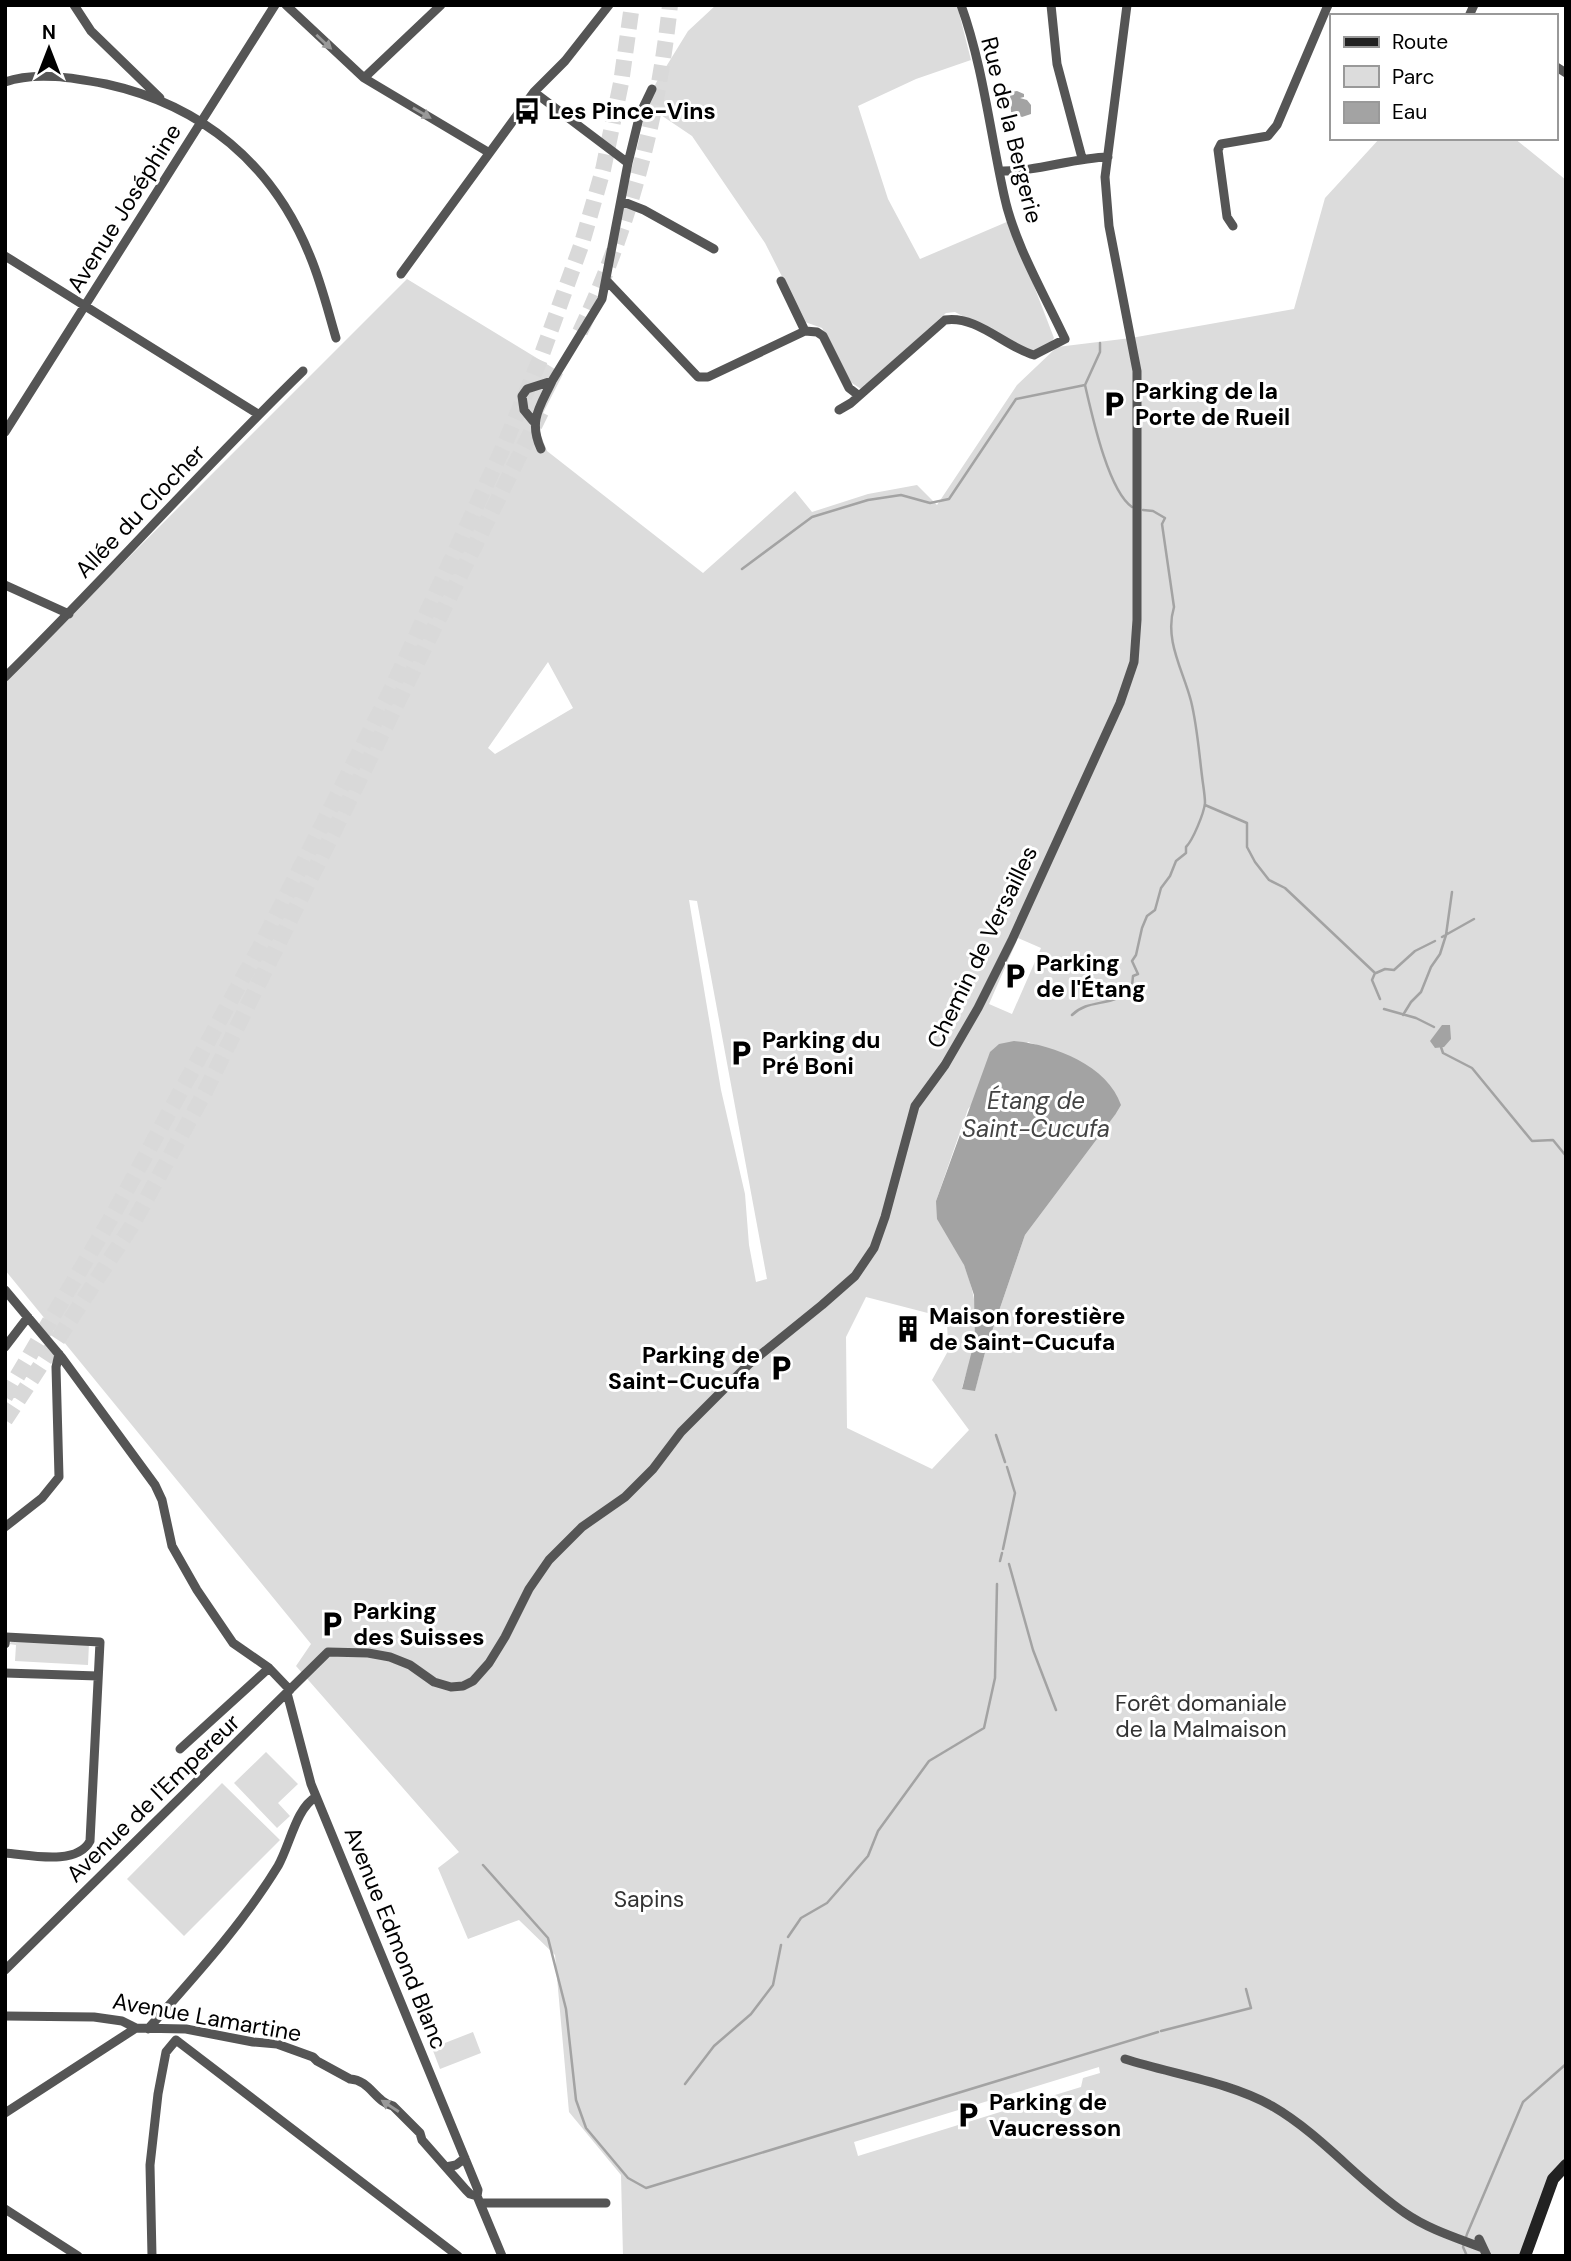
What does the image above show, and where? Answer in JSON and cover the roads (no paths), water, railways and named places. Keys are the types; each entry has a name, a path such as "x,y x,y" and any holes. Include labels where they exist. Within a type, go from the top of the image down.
{"street":[{"path":"74,5 91,31 162,100"},
{"name":"Avenue Joséphine","path":"5,432 275,5"},
{"path":"286,5 364,78 488,152"},
{"path":"364,78 441,5"},
{"path":"401,274 534,92 565,61 609,5"},
{"name":"Rue de la Bergerie","path":"858,395 945,320 953,318 967,322 1034,355 1065,339 1020,242 1004,197 982,84 961,5"},
{"path":"1051,5 1057,64 1082,158"},
{"name":"Chemin de Versailles","path":"328,1652 368,1653 390,1657 411,1665 434,1682 451,1687 463,1686 473,1681 489,1663 529,1589 550,1560 582,1527 625,1497 653,1469 681,1432 749,1364 855,1276 874,1248 886,1217 915,1106 945,1065 995,974 1120,702 1134,662 1138,582 1138,371 1109,226 1105,177 1128,5"},
{"path":"1233,226 1227,217 1218,150 1221,144 1268,136 1277,125 1328,5"},
{"path":"5,82 34,77 75,79 162,100 202,121 252,162 288,211 310,257 336,338"},
{"path":"136,92 142,80"},
{"path":"533,421 552,381 599,308 607,281 628,163 640,114 652,89"},
{"path":"534,92 628,163"},
{"path":"1000,171 1082,158 1108,157"},
{"path":"621,201 644,210 714,249"},
{"path":"5,256 258,414"},
{"path":"607,281 698,377 703,378 805,331 817,332 823,336 849,388 858,395 839,410"},
{"path":"781,281 805,331"},
{"name":"Allée du Clocher","path":"5,677 69,614 258,414 303,371"},
{"path":"541,449 533,421 524,410 522,396 527,389 552,381"},
{"path":"5,585 69,614"},
{"path":"5,1290 59,1354 155,1485 162,1500 172,1546 233,1643 269,1668 289,1692"},
{"path":"5,1347 28,1317"},
{"path":"5,1527 42,1498 58,1476 59,1354"},
{"path":"5,1644 6,1637 100,1642 91,1837 83,1852 69,1857 5,1853"},
{"name":"Avenue de l'Empereur","path":"5,1970 328,1652"},
{"path":"180,1749 269,1668"},
{"path":"5,1673 99,1676"},
{"name":"Avenue Edmond Blanc","path":"289,1692 305,1768 478,2190 479,2199 502,2256"},
{"path":"148,2029 187,1986 260,1896 285,1852 303,1808 316,1797"},
{"name":"Avenue Lamartine","path":"5,2016 94,2017 176,2035 186,2029 277,2044 313,2057 351,2079 356,2079 387,2105 393,2106 420,2133 422,2140 470,2194 479,2199"},
{"path":"5,2113 136,2028"},
{"path":"152,2256 150,2165 166,2052 176,2035 458,2256"},
{"path":"1125,2059 1236,2091 1270,2105 1306,2128 1350,2170 1406,2214 1483,2248"},
{"path":"444,2165 456,2165 465,2158"},
{"path":"1525,2256 1553,2179 1566,2165"},
{"path":"479,2199 606,2203"},
{"path":"5,2209 78,2256"}],"water":[{"path":"1017,91 1024,94 1024,97 1020,98 1031,105 1031,114 1022,117 1011,112 1010,94"},
{"path":"1442,1025 1450,1025 1451,1039 1444,1047 1435,1048 1430,1041"},
{"name":"Étang de Saint-Cucufa","path":"1014,1041 1045,1047 1077,1059 1104,1079 1121,1105 1025,1235 986,1349 975,1391 962,1389 975,1339 974,1295 964,1265 937,1219 936,1201 990,1052 999,1044"}],"waterway":[{"path":"1100,343 1100,352 1085,385 1108,469 1123,498 1132,507"},
{"path":"742,569 812,517 868,500 901,495 930,503 949,499 1016,399 1085,385"},
{"path":"1072,1015 1087,1006 1118,998 1132,986 1133,976 1138,974 1132,961 1142,928 1147,916 1155,910 1161,888 1176,861 1186,853 1186,847 1198,826 1205,803 1193,710 1171,631 1174,607 1162,524 1165,518 1153,511 1143,510"},
{"path":"1205,805 1247,823 1247,847 1255,862 1269,880 1285,888 1375,973 1372,980 1380,999"},
{"path":"1403,1015 1421,992 1431,967 1440,954 1446,935 1452,892"},
{"path":"1442,937 1474,919"},
{"path":"1376,973 1385,969 1394,970 1415,951 1435,941"},
{"path":"1384,1009 1416,1018 1434,1027"},
{"path":"1440,1044 1443,1053 1472,1068 1532,1141 1553,1140 1566,1156"},
{"path":"996,1435 1005,1462"},
{"path":"1003,1549 1015,1493 1007,1467"},
{"path":"1000,1561 1002,1553"},
{"path":"1009,1564 1033,1650 1056,1710"},
{"path":"788,1937 801,1918 827,1903 868,1856 878,1831 929,1761 984,1728 995,1678 997,1584"},
{"path":"483,1865 548,1938 566,2009 576,2100 586,2128 628,2178 646,2188 1158,2032"},
{"path":"685,2084 714,2046 751,2014 773,1985 781,1945"},
{"path":"1161,2031 1251,2008 1246,1989"},
{"path":"1467,2256 1463,2247 1467,2234 1523,2102 1566,2064"}],"tunnel":[{"path":"5,1397 114,1213 262,943 392,688 503,448 541,357 582,243 603,170 621,83 632,5"},
{"path":"580,332 613,253 639,172 658,90 670,5"},
{"path":"5,1420 131,1227 205,1092 541,412"}],"place":[{"name":"Les Pince-Vins","path":"527,111"},
{"name":"Parking de la Porte de Rueil","path":"1114,404"},
{"name":"Parking de l'Étang","path":"1015,976"},
{"name":"Parking du Pré Boni","path":"741,1053"},
{"name":"Maison forestière de Saint-Cucufa","path":"908,1329"},
{"name":"Parking de Saint-Cucufa","path":"781,1368"},
{"name":"Parking des Suisses","path":"332,1624"},
{"name":"Parking de Vaucresson","path":"968,2115"}],"park label":[{"name":"Forêt domaniale de la Malmaison","path":"1201,1716"},
{"name":"Sapins","path":"649,1899"}]}
